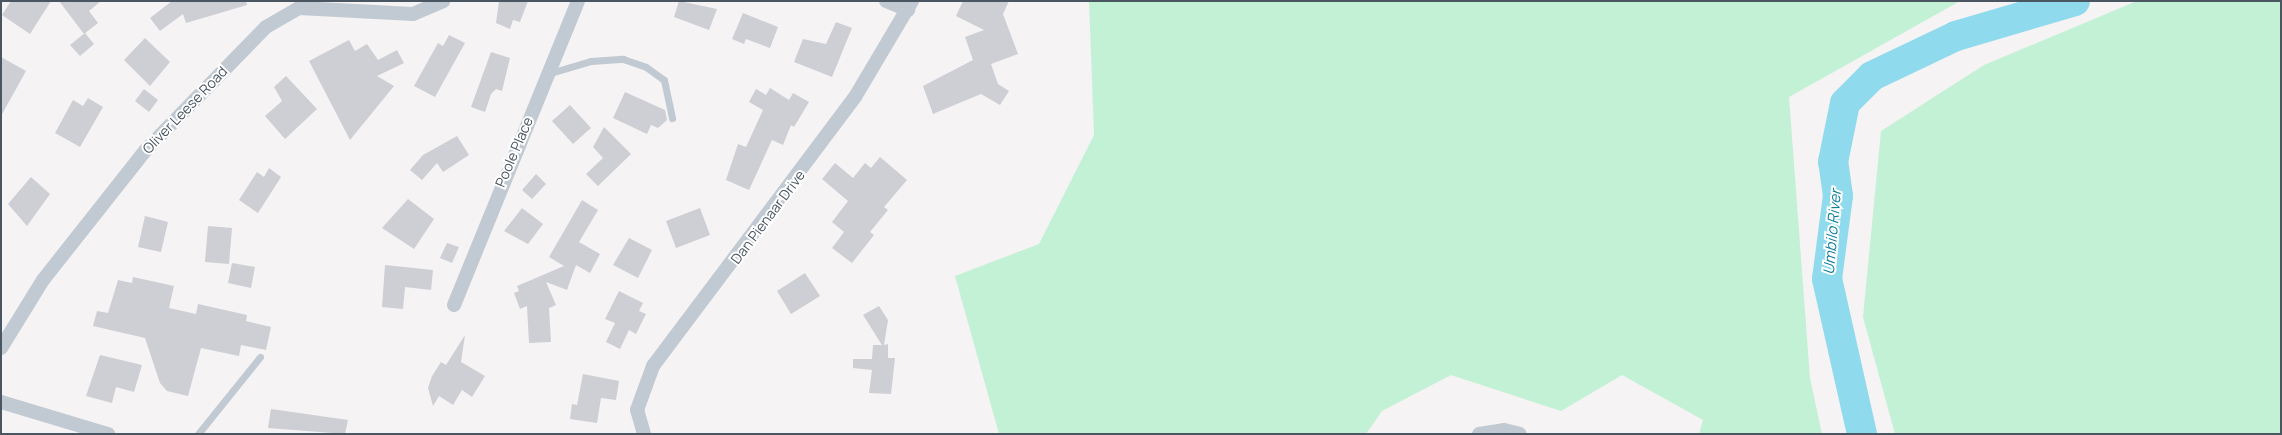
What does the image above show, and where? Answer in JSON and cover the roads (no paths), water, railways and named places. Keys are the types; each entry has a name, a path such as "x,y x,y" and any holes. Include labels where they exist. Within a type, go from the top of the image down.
{"street":[{"name":"Oliver Leese Road","path":"1,348 43,280 145,151 266,27 299,8 413,14 443,1"},
{"name":"Poole Place","path":"454,305 578,1"},
{"path":"886,1 910,6"},
{"name":"Dan Pienaar Drive","path":"644,434 637,410 653,366 822,144 910,6"},
{"path":"1,402 108,434"},
{"path":"1479,434 1504,430 1520,434"}],"lane":[{"path":"547,74 591,61 623,59 646,67 664,80 672,118"},
{"path":"198,434 260,357"}],"waterway":[{"name":"Umbilo River","path":"1862,434 1827,279 1838,196 1833,162 1845,103 1872,76 1956,36 2075,1"}]}
